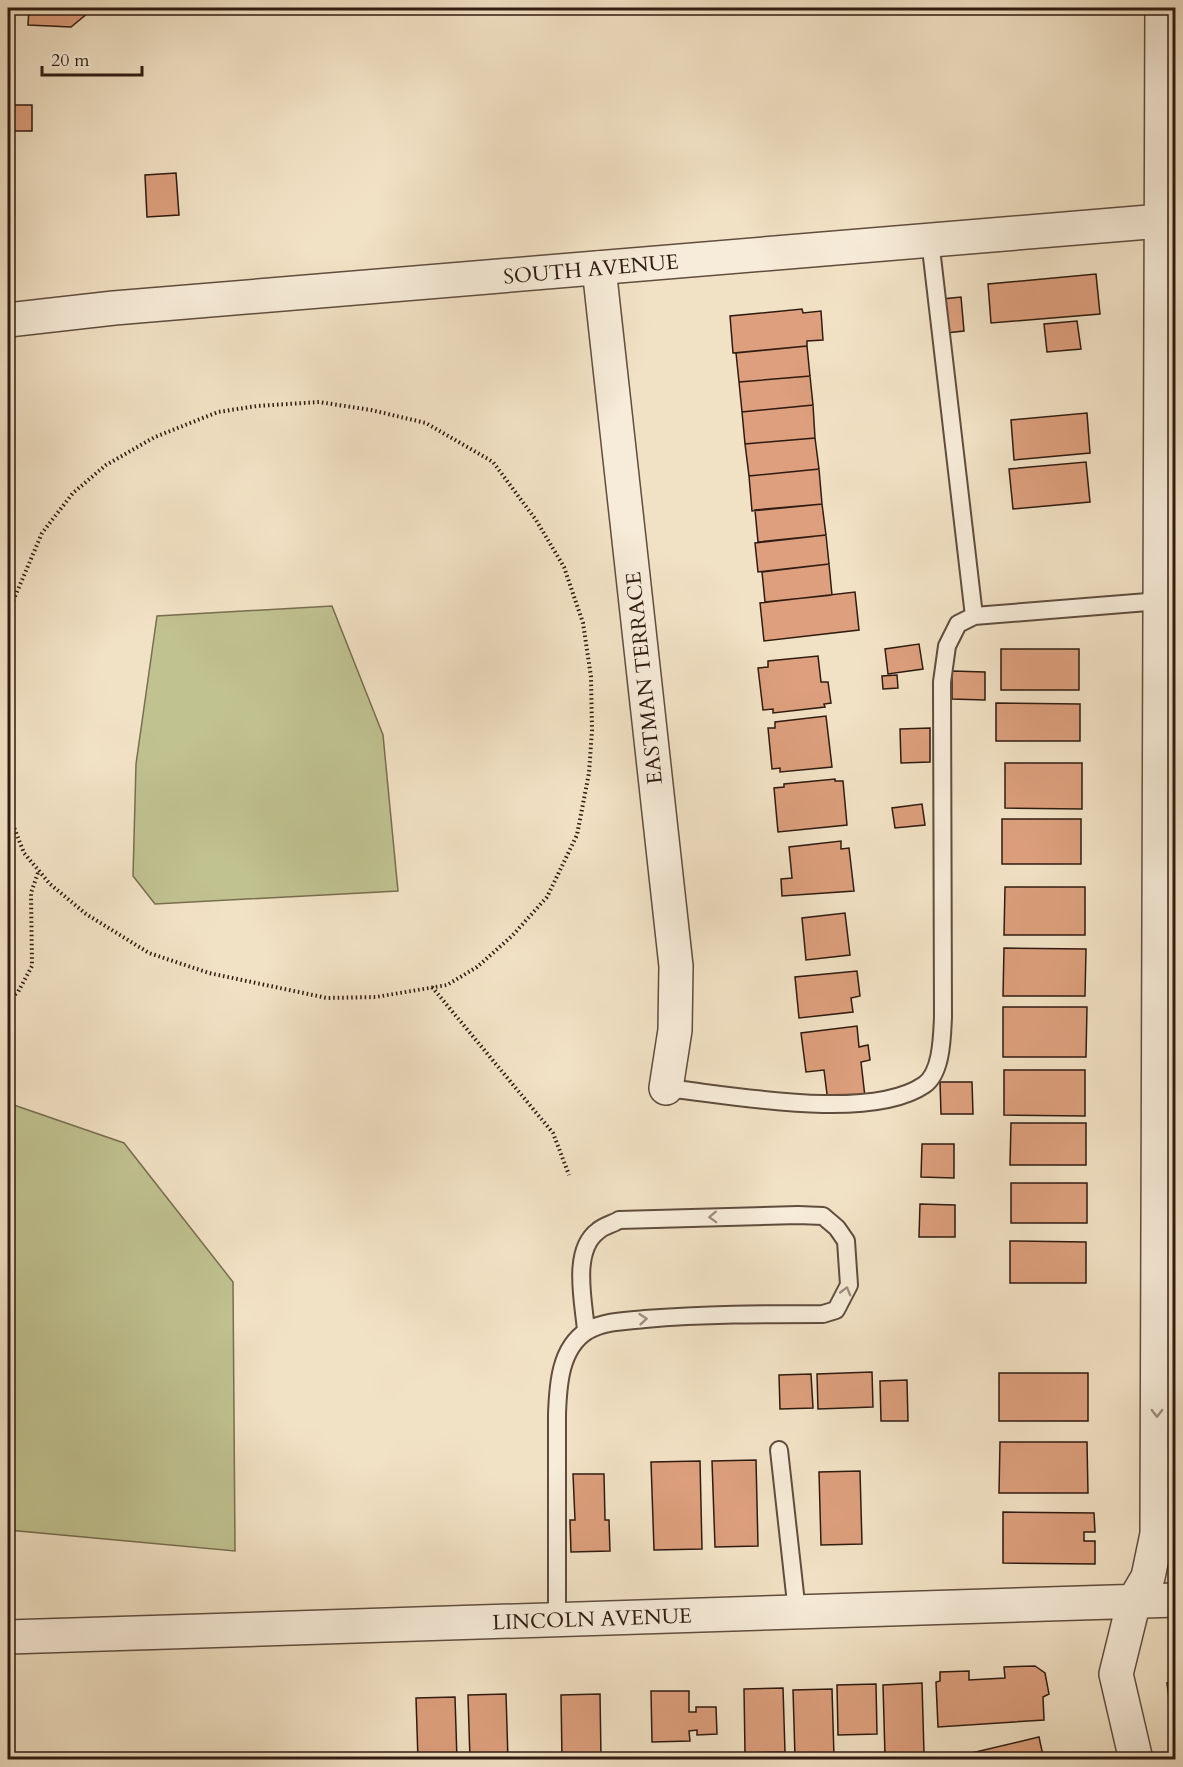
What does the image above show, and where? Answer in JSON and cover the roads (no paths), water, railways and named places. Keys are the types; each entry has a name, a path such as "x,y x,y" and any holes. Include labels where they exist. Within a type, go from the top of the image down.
{"street":[{"path":"1136,1760 1116,1674 1134,1602 1148,1577 1157,1534 1160,601 1168,222 1162,8"},
{"name":"SOUTH AVENUE","path":"8,320 114,308 1168,222"},
{"name":"EASTMAN TERRACE","path":"599,268 676,966 675,1030 666,1088"},
{"name":"LINCOLN AVENUE","path":"8,1637 1176,1600"}],"lane":[{"path":"930,240 974,616"},
{"path":"666,1088 845,1105 889,1099 926,1085 940,1058 943,1017 942,682 947,646 958,624 974,616 1160,601"},
{"path":"557,1620 559,1382 566,1356 586,1331 613,1322 690,1315 823,1314 836,1310 849,1285 846,1241 837,1228 823,1216 619,1220 597,1231 589,1243 580,1269 586,1331"},
{"path":"779,1450 797,1612"}]}
